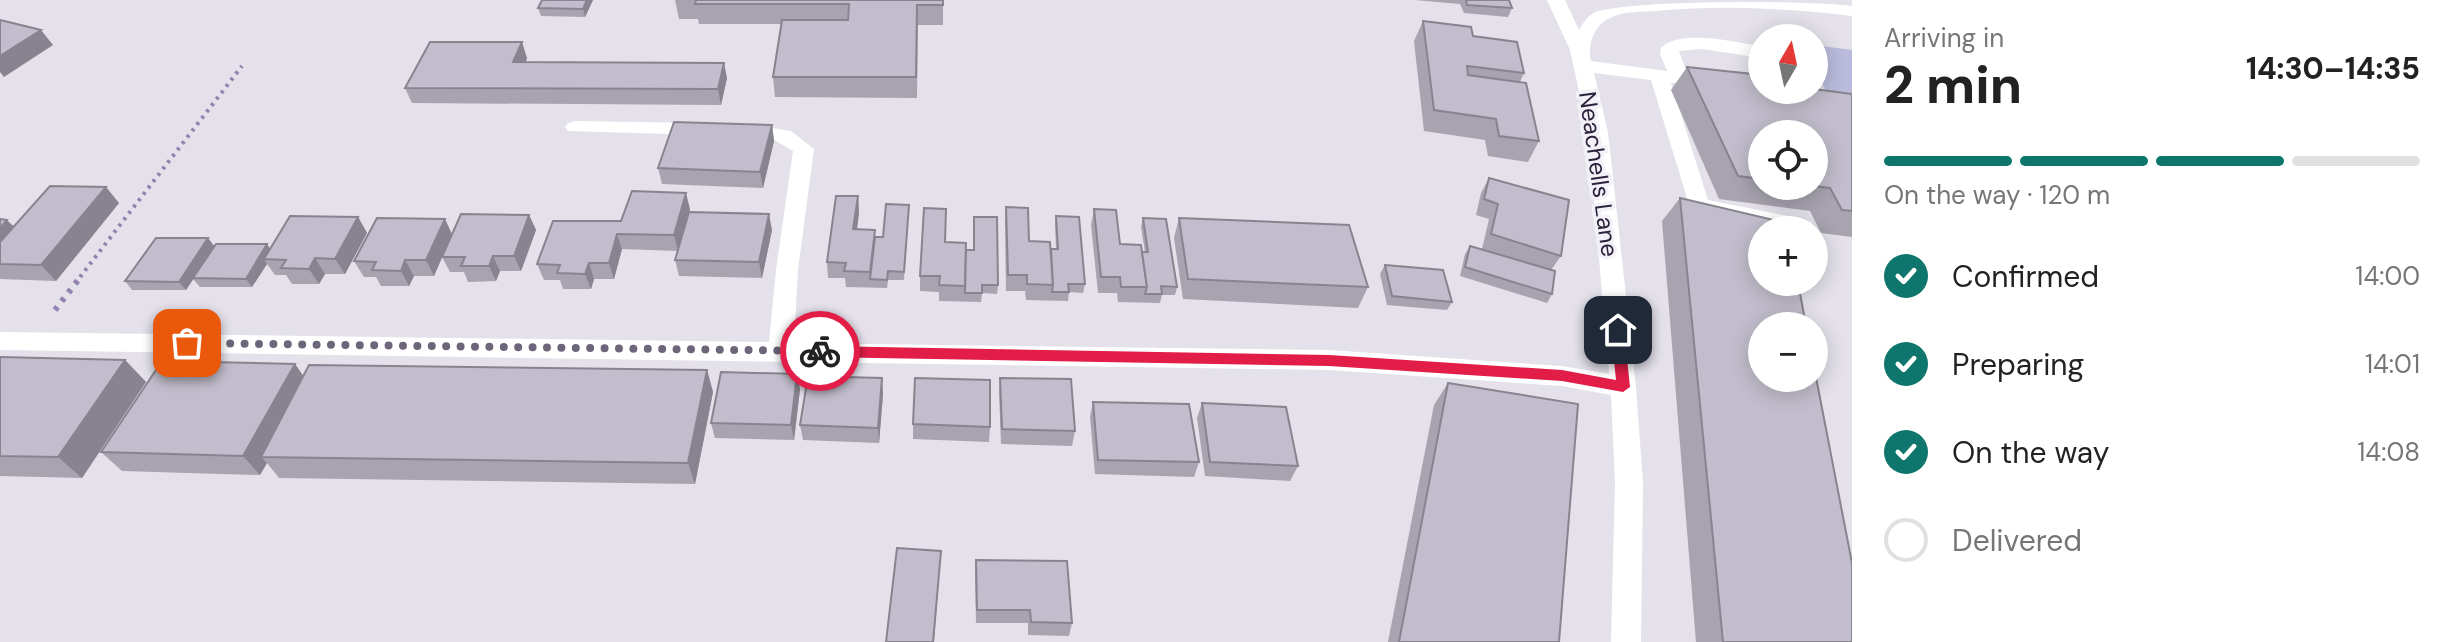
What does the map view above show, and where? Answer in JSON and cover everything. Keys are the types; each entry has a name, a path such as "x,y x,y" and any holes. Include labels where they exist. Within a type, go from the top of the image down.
{"street":[{"name":"Neachells Lane","path":"1556,0 1581,58 1598,132 1623,387 1629,483 1626,642"},
{"path":"1769,0 1852,11"},
{"path":"1748,50 1677,44 1670,48 1669,54 1679,78 1581,58 1585,33 1600,15 1634,4 1790,3"},
{"path":"1659,76 1699,206 1749,216"},
{"path":"575,127 766,130 790,136 804,149 787,270 781,351"},
{"path":"0,341 1329,360 1562,376 1623,387"}],"path":[{"path":"31,341 242,66"}],"shaded area":[{"path":"1828,47 1852,50 1852,117 1829,95"}],"building":[{"path":"542,0 587,0 583,9 538,8"},
{"path":"696,0 943,0 943,5 917,5 916,77 773,77 782,20 848,20 849,4 695,4"},
{"path":"1466,0 1509,0 1512,8 1467,5"},
{"path":"0,20 41,30 0,56"},
{"path":"1423,21 1471,27 1473,36 1517,42 1524,73 1467,66 1468,75 1526,83 1539,141 1499,136 1496,119 1434,110"},
{"path":"430,42 522,42 513,62 724,63 718,89 405,88"},
{"path":"1687,67 1748,74 1748,104 1828,104 1828,91 1852,94 1852,211 1842,210 1828,188 1828,120 1748,120 1748,177 1738,176"},
{"path":"674,122 772,125 760,172 658,168"},
{"path":"1489,178 1569,200 1561,256 1491,234 1498,204 1484,199"},
{"path":"50,186 106,187 41,265 0,264 0,242"},
{"path":"632,191 686,193 674,235 617,234 609,263 589,263 585,274 557,273 560,265 537,264 553,221 621,221"},
{"path":"836,196 858,196 853,229 875,230 870,272 844,271 846,263 827,262"},
{"path":"1680,198 1756,216 1748,216 1748,296 1801,296 1803,312 1748,312 1748,392 1819,392 1852,563 1852,642 1723,642"},
{"path":"886,204 909,205 904,272 888,271 887,280 870,279 875,237 883,237"},
{"path":"1006,207 1028,208 1029,241 1050,242 1053,285 1027,284 1027,275 1008,275"},
{"path":"924,208 946,209 945,242 966,243 965,286 939,285 940,276 920,276"},
{"path":"1094,209 1116,210 1120,244 1141,245 1147,287 1121,287 1120,277 1101,277"},
{"path":"689,212 769,214 759,262 675,260"},
{"path":"461,214 529,215 514,256 493,256 489,266 461,266 465,257 442,257"},
{"path":"290,216 358,217 335,259 315,258 309,269 281,268 286,260 264,259"},
{"path":"1056,216 1079,217 1085,284 1068,284 1069,292 1052,292 1051,249 1058,249"},
{"path":"974,217 997,217 998,285 982,285 982,293 965,293 966,250 974,250"},
{"path":"377,218 445,219 426,260 405,260 401,271 372,270 376,262 354,261"},
{"path":"1143,218 1166,219 1177,287 1161,286 1162,294 1145,294 1147,287 1142,252 1148,252"},
{"path":"1179,218 1349,225 1368,287 1188,279"},
{"path":"156,238 208,238 179,282 125,281"},
{"path":"216,244 267,244 246,279 193,278"},
{"path":"1470,246 1555,271 1552,294 1465,267"},
{"path":"1385,265 1443,270 1452,302 1392,296"},
{"path":"0,357 125,360 58,457 0,456"},
{"path":"162,361 295,364 243,456 101,452"},
{"path":"309,365 707,370 688,463 261,457"},
{"path":"721,372 797,374 791,425 711,423"},
{"path":"808,376 882,378 878,428 800,425"},
{"path":"915,378 990,380 990,427 913,424"},
{"path":"1000,378 1071,379 1075,431 1002,429"},
{"path":"1448,383 1578,404 1559,642 1399,642"},
{"path":"1093,402 1189,404 1199,462 1098,460"},
{"path":"1202,403 1286,407 1298,466 1210,462"},
{"path":"897,548 941,551 933,642 886,642"},
{"path":"976,560 1067,561 1072,623 1031,622 1030,610 977,610"}],"way so far":[{"path":"187,343 820,351"}],"route":[{"path":"820,351 1329,360 1562,376 1623,387 1618,330"}]}
